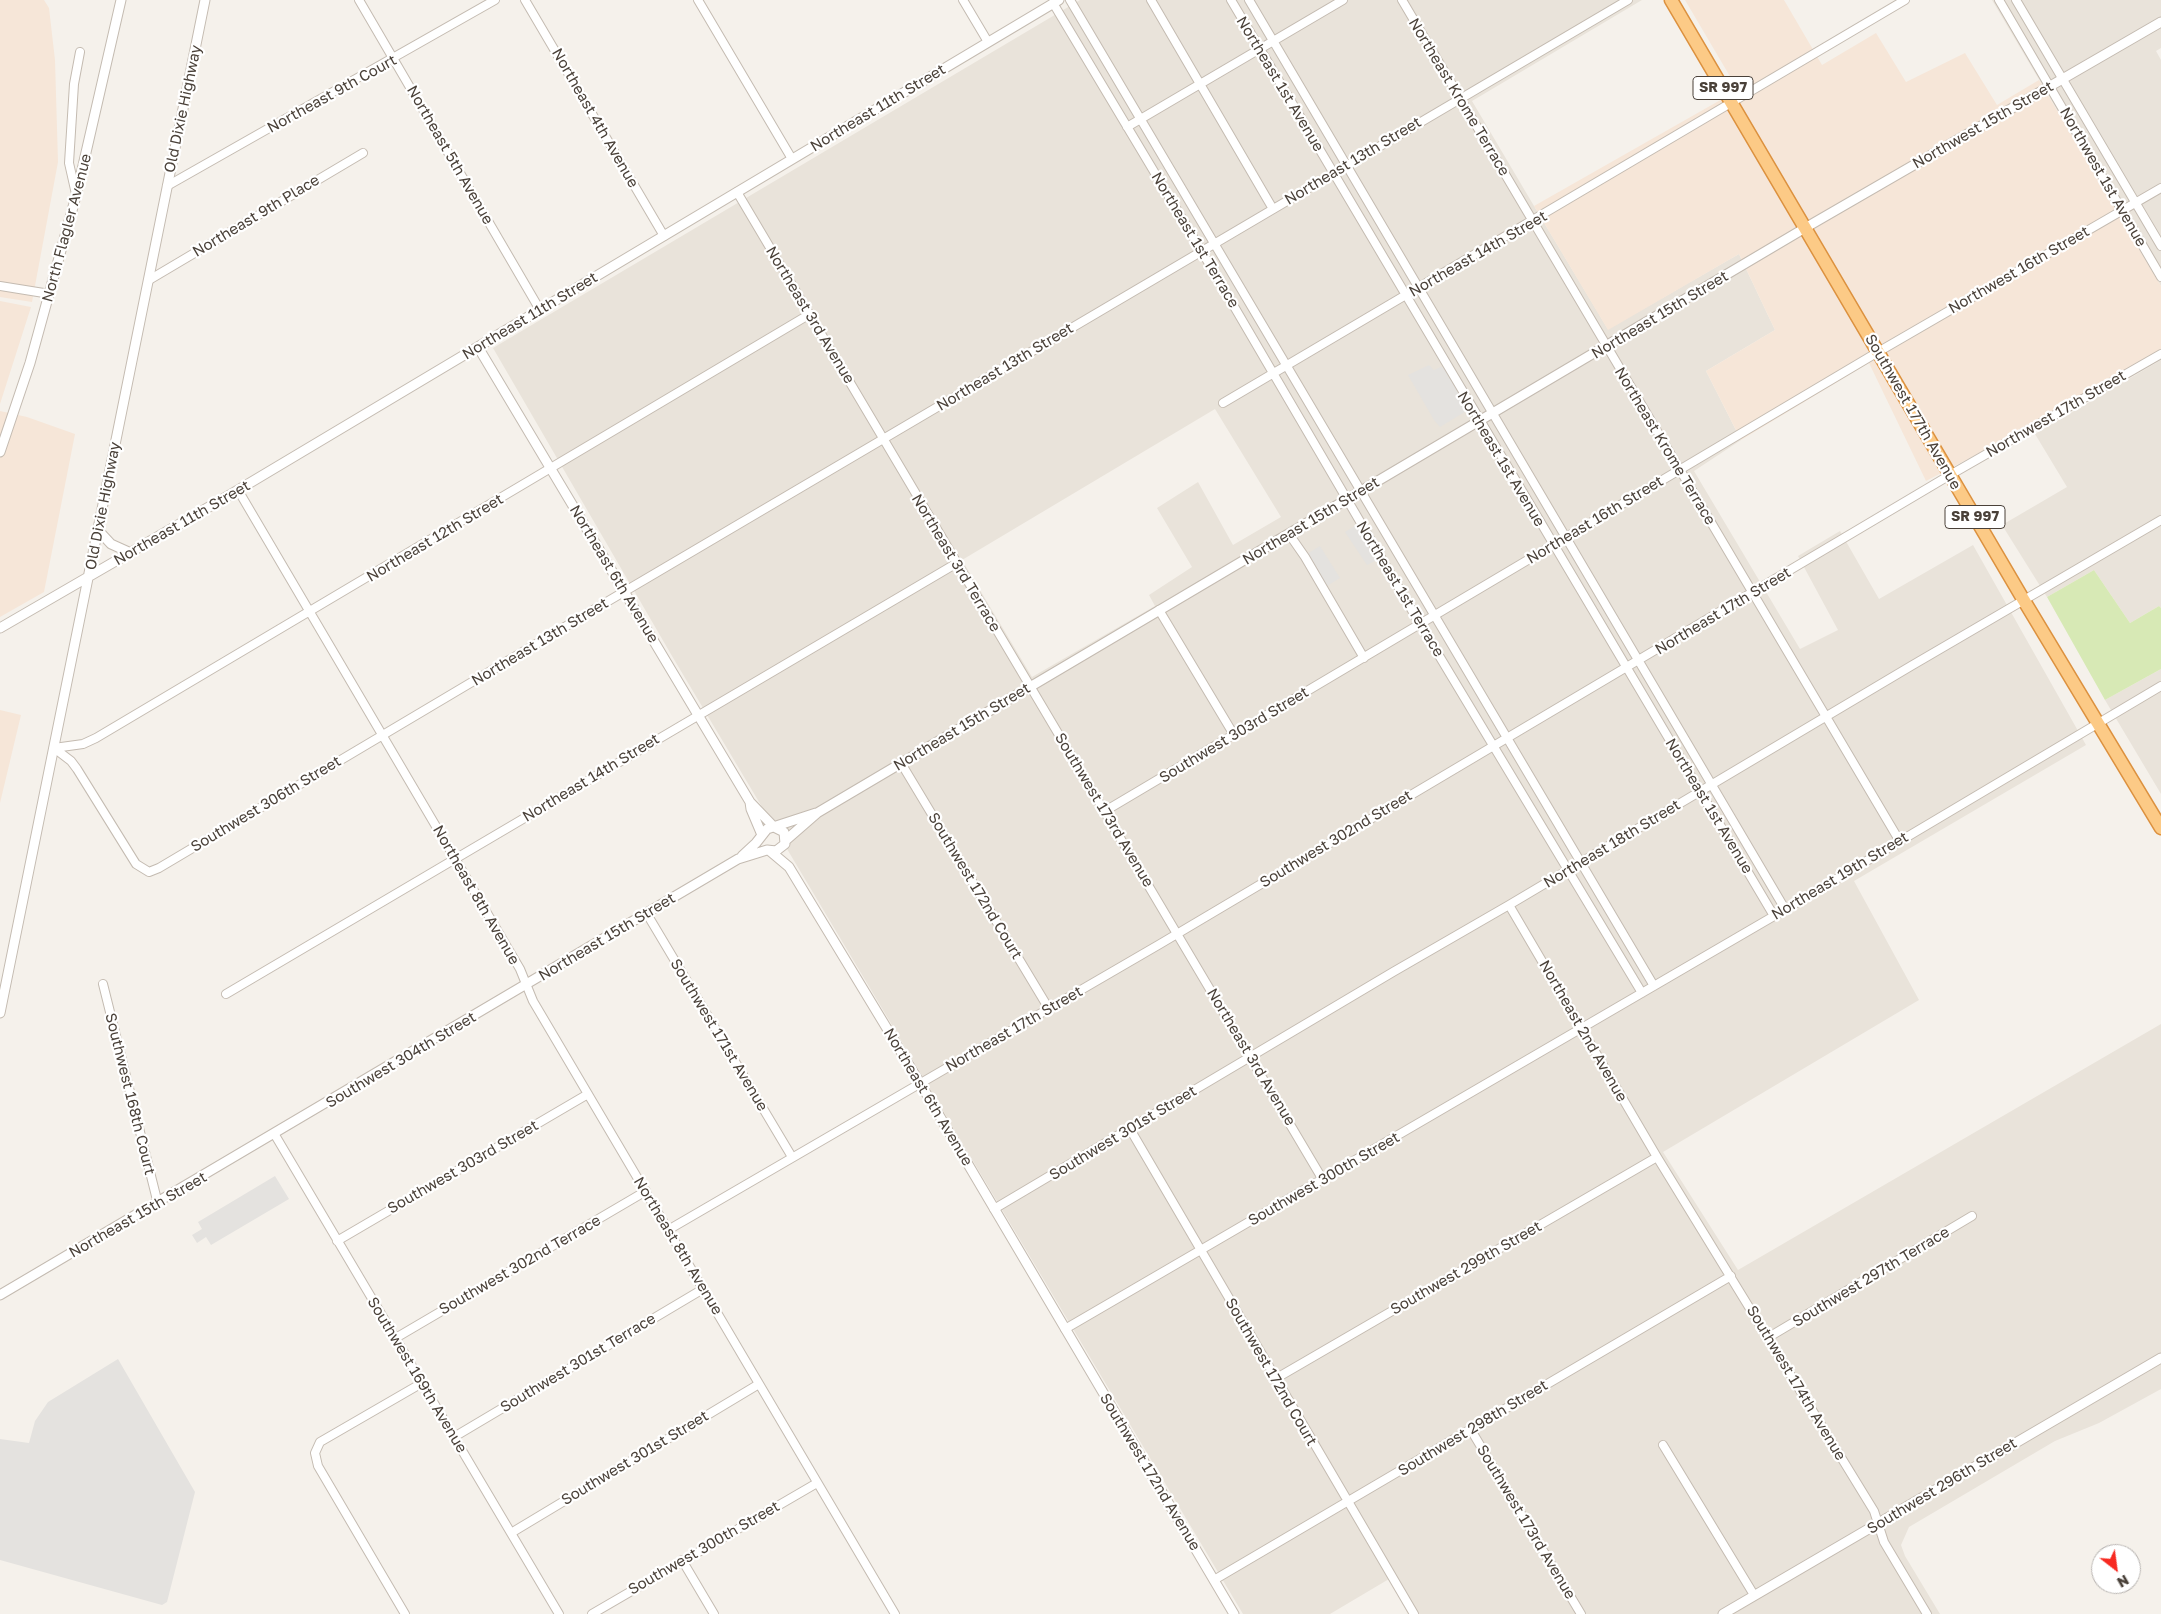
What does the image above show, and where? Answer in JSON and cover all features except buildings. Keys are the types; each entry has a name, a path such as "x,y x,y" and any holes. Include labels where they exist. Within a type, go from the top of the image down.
{"highway":[{"name":"SR 997","path":"1671,0 1732,103"},
{"name":"Southwest 177th Avenue","path":"1732,103 2023,599 2161,828"}],"street":[{"name":"North Flagler Avenue","path":"0,452 30,363 50,294 76,196 121,0"},
{"name":"Old Dixie Highway","path":"0,1013 205,0"},
{"name":"Northeast 5th Avenue","path":"359,0 540,310"},
{"name":"Northeast 9th Court","path":"167,186 394,59 495,0"},
{"name":"Northeast 4th Avenue","path":"525,0 664,236"},
{"path":"698,0 792,159"},
{"path":"963,0 988,42"},
{"name":"Northeast 1st Terrace","path":"1070,0 1654,986"},
{"path":"1151,0 1273,209"},
{"name":"Northeast 1st Avenue","path":"1230,0 1774,916"},
{"name":"Northeast 1st Avenue","path":"1249,0 1786,909"},
{"path":"1127,127 1343,0"},
{"name":"Northeast Krome Terrace","path":"1402,0 1899,840"},
{"name":"Northeast 13th Street","path":"383,735 1201,250 1628,0"},
{"name":"Northeast 14th Street","path":"1223,403 1906,0"},
{"name":"Northwest 1st Avenue","path":"1999,0 2161,277"},
{"name":"Northwest 1st Avenue","path":"2016,0 2161,246"},
{"name":"Northeast 11th Street","path":"0,628 238,490 1056,2"},
{"name":"Northeast 1st Terrace","path":"1056,2 1127,127 1420,624 1642,993"},
{"name":"Northwest 15th Street","path":"1805,228 2161,22"},
{"path":"76,196 69,163 74,84 80,52"},
{"name":"Northeast 9th Place","path":"149,280 364,153"},
{"name":"Northwest 16th Street","path":"1878,352 2161,188"},
{"name":"Northeast 3rd Avenue","path":"737,192 883,439"},
{"name":"Northeast 15th Street","path":"785,842 817,813 1805,228"},
{"path":"0,286 50,294"},
{"name":"Northeast 12th Street","path":"54,748 83,744 96,738 810,314"},
{"name":"Northeast 6th Avenue","path":"478,346 750,802 774,827"},
{"name":"Northeast 16th Street","path":"1364,658 1878,352"},
{"name":"Northwest 17th Street","path":"1950,475 2161,354"},
{"name":"Northeast 3rd Terrace","path":"883,439 1030,686"},
{"name":"Northeast 17th Street","path":"1494,745 1950,475"},
{"name":"Northeast 8th Avenue","path":"238,490 520,969 533,1001 895,1614"},
{"name":"Northeast 18th Street","path":"1251,1057 1826,718 2023,599 2161,520"},
{"path":"98,530 111,544 131,552"},
{"path":"1289,534 1305,557 1364,658"},
{"name":"Northeast 14th Street","path":"226,994 957,563"},
{"path":"1159,610 1234,735"},
{"name":"Southwest 303rd Street","path":"1105,811 1364,658"},
{"name":"Southwest 173rd Avenue","path":"1030,686 1178,934"},
{"name":"Northeast 19th Street","path":"1582,1028 2161,686"},
{"name":"Southwest 306th Street","path":"54,748 71,760 131,857 142,869 149,872 159,868 383,735"},
{"name":"Southwest 302nd Street","path":"1178,934 1494,745"},
{"name":"Southwest 172nd Court","path":"901,763 1049,1009"},
{"name":"Northeast 6th Avenue","path":"750,802 762,836"},
{"name":"Northeast 15th Street","path":"774,827 817,813"},
{"path":"774,827 784,832 785,842 780,850 768,850 762,845 762,836 767,828 774,827"},
{"name":"Northeast 15th Street","path":"526,985 738,859 762,836"},
{"name":"Northeast 6th Avenue","path":"785,842 789,866"},
{"name":"Northeast 15th Street","path":"738,859 768,850"},
{"name":"Northeast 6th Avenue","path":"768,850 789,866 1065,1329"},
{"name":"Northeast 2nd Avenue","path":"1509,905 1657,1157"},
{"name":"Southwest 171st Avenue","path":"647,914 792,1157"},
{"name":"Northeast 3rd Avenue","path":"1178,934 1323,1180"},
{"name":"Northeast 17th Street","path":"668,1230 1178,934"},
{"name":"Southwest 168th Court","path":"103,984 158,1204"},
{"name":"Southwest 304th Street","path":"275,1134 526,985"},
{"name":"Southwest 300th Street","path":"1065,1329 1582,1028"},
{"name":"Southwest 301st Street","path":"994,1209 1251,1057"},
{"name":"Southwest 303rd Street","path":"338,1240 588,1094"},
{"name":"Southwest 172nd Court","path":"1130,1129 1414,1614"},
{"name":"Northeast 15th Street","path":"0,1295 275,1134"},
{"name":"Southwest 169th Avenue","path":"275,1134 559,1614"},
{"name":"Southwest 174th Avenue","path":"1657,1157 1874,1511 1884,1542 1927,1614"},
{"name":"Southwest 299th Street","path":"1275,1379 1657,1157"},
{"name":"Southwest 302nd Terrace","path":"394,1338 646,1192"},
{"name":"Southwest 297th Terrace","path":"1769,1337 1972,1216"},
{"name":"Southwest 298th Street","path":"1214,1580 1731,1276"},
{"name":"Southwest 301st Terrace","path":"454,1437 703,1289"},
{"name":"Southwest 172nd Avenue","path":"1065,1329 1234,1614"},
{"name":"Southwest 296th Street","path":"1723,1614 2161,1358"},
{"path":"401,1613 318,1466 315,1454 320,1442 422,1383"},
{"name":"Southwest 301st Street","path":"511,1533 759,1384"},
{"name":"Southwest 173rd Avenue","path":"1471,1430 1581,1614"},
{"path":"1664,1445 1754,1595"},
{"name":"Southwest 300th Street","path":"592,1614 817,1483"},
{"path":"682,1560 714,1614"}],"shaded area":[{"path":"0,0 44,0 49,8 55,60 58,162 32,302 0,297"},
{"path":"1080,0 1642,0 1472,101 1534,206 1608,329 1739,254 1775,330 1706,371 1741,440 1694,471 1800,649 1838,630 1798,556 1840,531 1879,599 1973,545 2086,745 1854,881 1919,1000 1663,1152 1738,1270 2161,1024 2161,1389 2099,1423 2055,1441 1909,1527 1901,1545 1905,1556 1940,1614 1408,1614 1389,1579 1330,1614 1243,1614 672,656 493,348","holes":["1215,409 1281,517 1233,545 1198,482 1157,508 1192,567 1149,595 1155,606 1032,677 962,560"]},
{"path":"1685,0 1784,0 1822,65 1876,33 1906,82 1965,53 1997,105 2039,80 2161,286 2161,358 1926,481 1869,363 1741,440 1706,371 1775,330 1739,254 1608,330 1534,206 1738,90"},
{"path":"1992,0 2161,0 2161,48 2156,51 2161,60 2161,286"},
{"path":"0,301 31,307 0,404"},
{"path":"2161,360 2161,608 2159,606 2130,623 2094,570 2047,597 2002,525 2067,487 2035,434"},
{"path":"1429,365 1434,370 1443,366 1468,410 1440,427 1408,375"},
{"path":"0,411 27,417 75,434 44,592 0,617"},
{"path":"1358,524 1379,559 1367,565 1345,532"},
{"path":"1320,546 1340,578 1322,589 1302,557"},
{"path":"2161,669 2161,794 2105,700"},
{"path":"0,710 21,715 0,803"},
{"path":"275,1176 289,1199 211,1245 206,1237 197,1243 192,1235 202,1229 198,1222"},
{"path":"118,1359 195,1492 167,1602 162,1605 0,1560 0,1439 29,1443 35,1421 48,1402"}],"green space":[{"path":"2094,570 2130,623 2159,606 2161,608 2161,669 2105,700 2047,597"}]}
